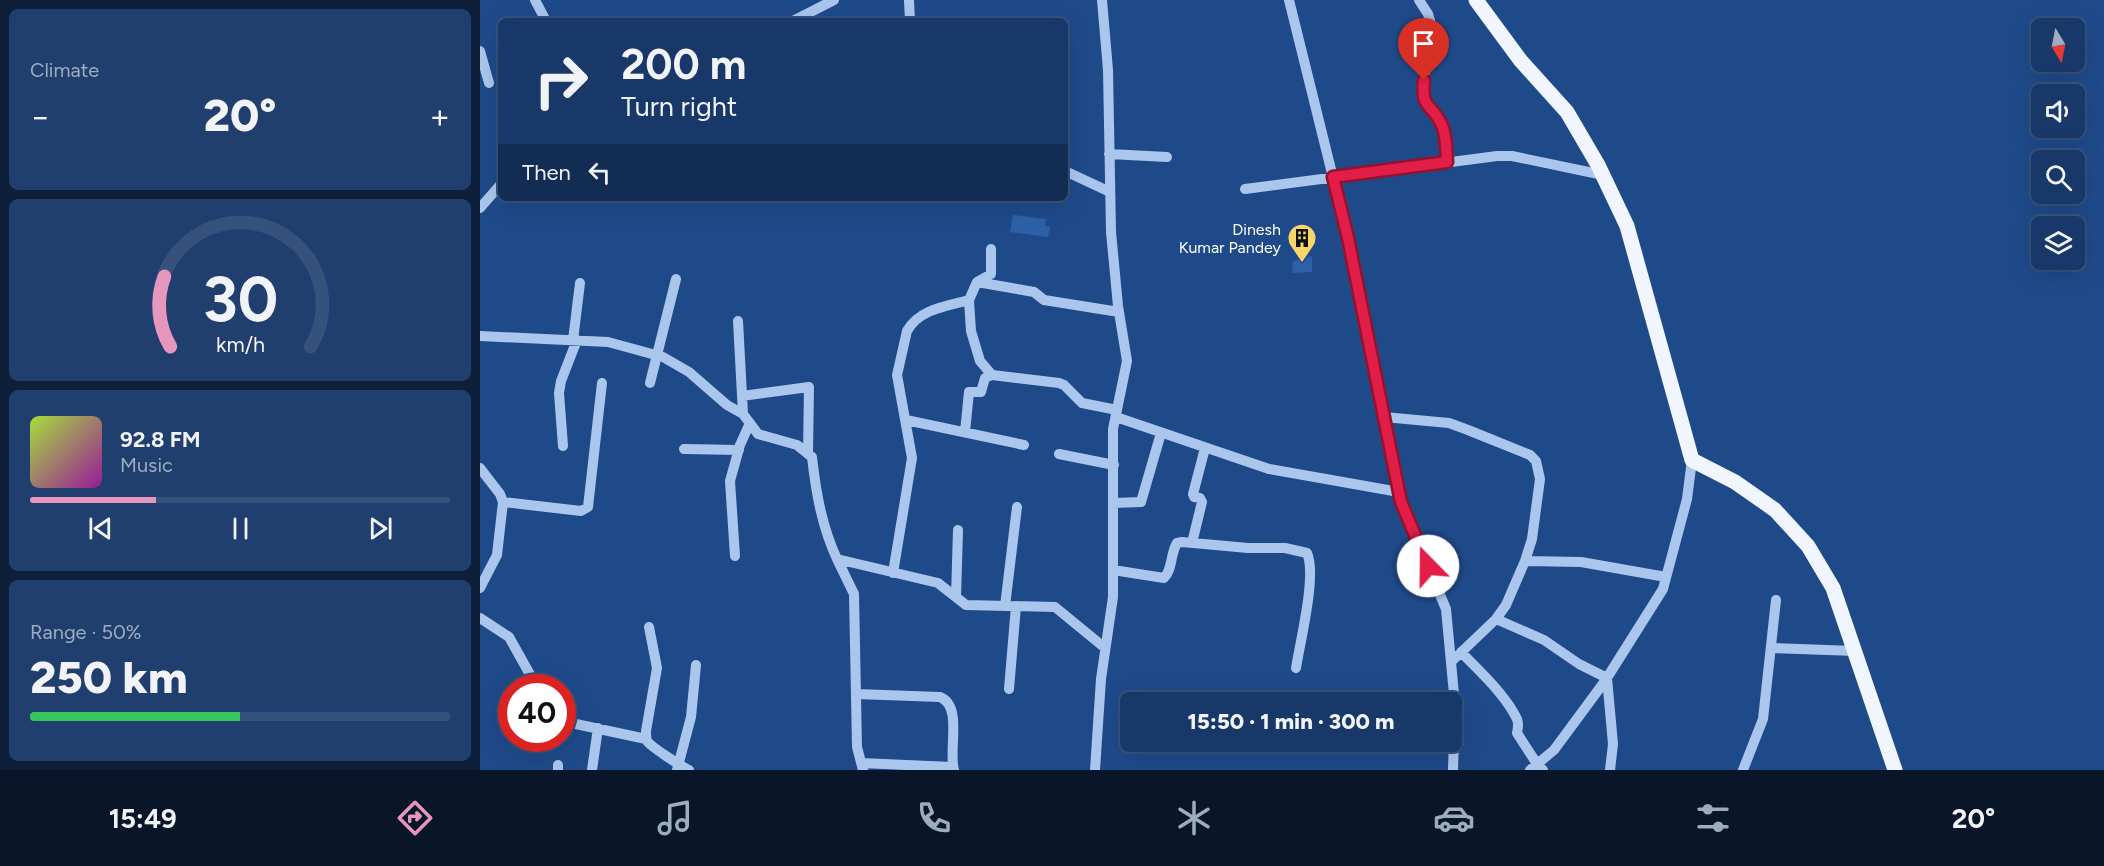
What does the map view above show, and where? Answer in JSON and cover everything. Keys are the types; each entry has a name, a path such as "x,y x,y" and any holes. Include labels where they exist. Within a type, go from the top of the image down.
{"main road":[{"path":"1476,0 1521,61 1567,112 1603,175 1627,226 1692,460 1735,482 1775,510 1808,546 1833,588 1895,770"}],"street":[{"path":"535,0 544,18"},
{"path":"799,18 834,0"},
{"path":"909,0 910,18"},
{"path":"1095,770 1101,679 1113,597 1113,429 1126,361 1111,232 1108,70 1102,0"},
{"path":"1289,0 1348,238 1401,502 1446,609 1455,705 1453,770"},
{"path":"1419,0 1431,24 1422,96 1428,108 1441,122 1447,162"},
{"path":"480,51 489,83"},
{"path":"1110,154 1167,157"},
{"path":"1245,189 1505,156 1603,175"},
{"path":"1068,172 1110,192"},
{"path":"480,208 498,187"},
{"path":"480,189 493,193"},
{"path":"991,249 991,274 977,282 969,300 971,331 980,361 992,375"},
{"path":"650,383 676,279"},
{"path":"977,282 1034,292 1044,300 1119,312"},
{"path":"563,446 559,393 575,340 580,283"},
{"path":"893,573 911,469 912,450 897,370 909,327 926,312 969,300"},
{"path":"735,556 730,486 746,419 742,396 738,321"},
{"path":"480,336 608,342 663,357 689,372 746,419 758,434 797,445 812,457 826,537 854,594 857,747 862,766 953,769 952,712 949,702 940,697 856,694"},
{"path":"964,432 969,392 981,392 985,378 992,375 1059,383 1082,403 1116,413 1161,433 1269,470 1399,492"},
{"path":"503,502 586,510 602,383"},
{"path":"742,396 809,387 808,454"},
{"path":"1384,417 1449,423 1530,455 1539,469 1540,479 1532,539 1526,561 1506,605 1496,619 1450,662"},
{"path":"906,420 1023,445"},
{"path":"1113,503 1142,502 1161,433"},
{"path":"1192,543 1202,502 1200,498 1192,494 1205,448"},
{"path":"684,449 739,450"},
{"path":"1059,454 1114,465"},
{"path":"1461,652 1502,697 1516,718 1517,733 1537,768 1554,750 1607,678 1663,589 1687,499 1692,460"},
{"path":"480,468 500,494 503,502 496,555 480,588"},
{"path":"1009,689 1010,606 1017,507"},
{"path":"956,597 958,530"},
{"path":"1113,570 1164,578 1168,574 1177,543 1285,548 1307,552 1310,586 1296,668"},
{"path":"837,559 938,584 966,605 1055,607 1106,648"},
{"path":"1526,561 1581,562 1666,577"},
{"path":"1743,770 1763,719 1776,600"},
{"path":"480,618 509,637 530,674"},
{"path":"1496,619 1544,640 1579,664 1607,678"},
{"path":"646,739 657,668 650,627"},
{"path":"1771,648 1855,651"},
{"path":"677,767 691,717 696,665"},
{"path":"1607,678 1613,744 1610,770"},
{"path":"576,724 646,739 677,767 689,770"},
{"path":"592,770 598,728"}],"building":[{"path":"1013,215 1046,219 1045,226 1050,226 1048,237 1010,232"},
{"name":"Dinesh Kumar Pandey","path":"1312,256 1312,272 1292,273 1293,261"}],"place":[{"name":"Dinesh Kumar Pandey","path":"1302,264"}],"route":[{"path":"1424,80 1422,96 1428,108 1441,122 1447,162 1333,177 1348,238 1401,502 1428,566"}]}
